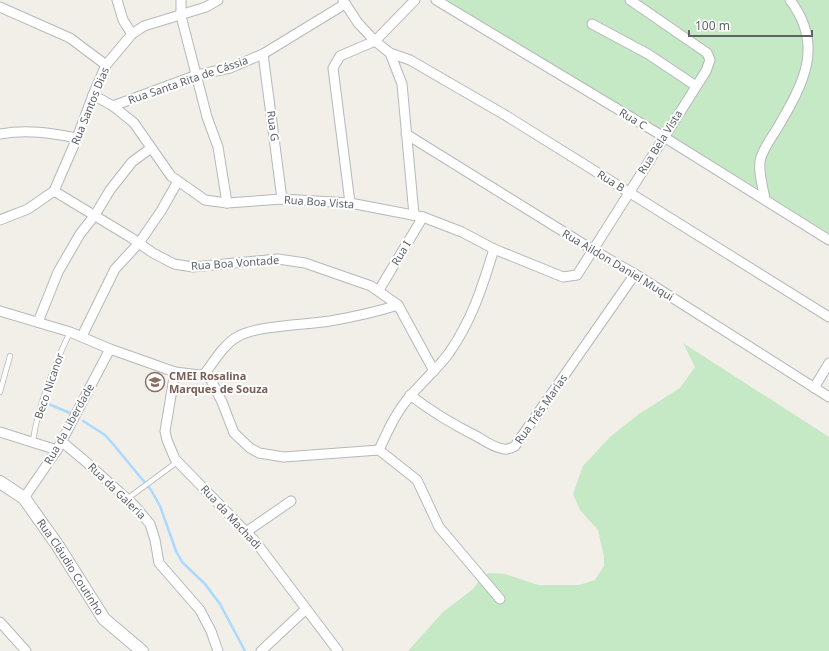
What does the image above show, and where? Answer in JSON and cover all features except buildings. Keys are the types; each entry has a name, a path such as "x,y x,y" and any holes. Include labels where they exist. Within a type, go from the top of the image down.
{"street":[{"path":"116,0 123,20 132,34"},
{"path":"181,0 181,16 207,117 220,158 227,203"},
{"name":"Rua Santos Dias","path":"54,191 106,65 132,34 144,26 181,16 206,7 218,0"},
{"path":"401,0 407,8"},
{"path":"350,203 333,68 340,56 375,41 415,0"},
{"name":"Rua C","path":"436,0 664,137 829,240"},
{"name":"Rua Bela Vista","path":"576,275 706,70 710,60 707,53 630,0"},
{"path":"765,199 761,172 761,158 800,89 808,58 807,32 797,9 790,0"},
{"path":"344,2 375,41 390,53 402,84 406,134 419,216"},
{"name":"Rua Santa Rita de Cássia","path":"113,106 197,76 230,68 263,54 344,2"},
{"path":"0,7 70,38 106,65"},
{"path":"592,24 648,54 696,86"},
{"name":"Rua B","path":"390,53 410,60 440,77 829,317"},
{"name":"Rua G","path":"263,54 282,199"},
{"name":"Rua Boa Vista","path":"93,95 113,106 138,127 166,170 178,181 205,200 227,203 282,199 350,203 419,216 462,232 494,249 555,274 567,277 576,275"},
{"path":"0,134 16,131 42,132 77,138"},
{"name":"Rua Aildon Daniel Muqui","path":"406,134 593,250 635,274 829,397"},
{"path":"38,322 58,272 80,234 95,215 110,190 132,162 151,148"},
{"path":"82,336 115,269 139,242 161,211 178,181"},
{"path":"0,220 28,209 54,191"},
{"name":"Rua Boa Vontade","path":"54,191 139,242 166,261 183,266 209,266 240,261 278,259 305,263 379,290 398,305 434,371"},
{"name":"Rua I","path":"379,290 419,216"},
{"path":"379,450 394,418 410,395 434,371 448,354 468,322 478,300 494,249"},
{"name":"Rua Três Marias","path":"410,395 435,414 497,447 504,449 515,446 635,274"},
{"path":"203,376 226,346 243,334 256,330 331,321 378,312 398,305"},
{"path":"0,311 82,336 175,372 210,378 222,402 234,433 250,448 259,453 284,457 379,450 415,478 439,527 500,599"},
{"name":"Rua da Liberdade","path":"24,498 59,446 110,348"},
{"path":"814,388 829,363"},
{"name":"Rua da Machadi","path":"175,372 165,431 167,440 177,462 259,546 338,651"},
{"name":"Rua da Galeria","path":"0,432 59,446 86,461 127,499 150,524 155,540 159,563 200,610 212,631 218,651"},
{"name":"Rua Cláudio Coutinho","path":"0,482 24,498 58,546 100,613 109,624 142,651"},
{"path":"246,532 292,501"},
{"path":"261,651 306,609"},
{"path":"0,622 26,651"}],"lane":[{"name":"Beco Nicanor","path":"33,441 35,427 53,368 70,332"},
{"path":"0,392 10,356"},
{"path":"127,499 177,462"}],"green space":[{"path":"441,0 829,0 829,233 693,154 695,150 643,122 634,114"},
{"path":"683,343 829,437 829,651 408,651 442,613 473,589 482,577 489,573 505,574 538,585 579,585 595,580 604,566 604,557 598,530 580,510 573,494 583,466 610,437 639,414 680,388 695,367"}],"waterway":[{"path":"46,403 70,413"},
{"path":"83,421 105,435 151,490 160,506 176,551 182,562 205,584 220,604 245,651"}],"place":[{"name":"CMEI Rosalina Marques de Souza","path":"155,382"}]}
